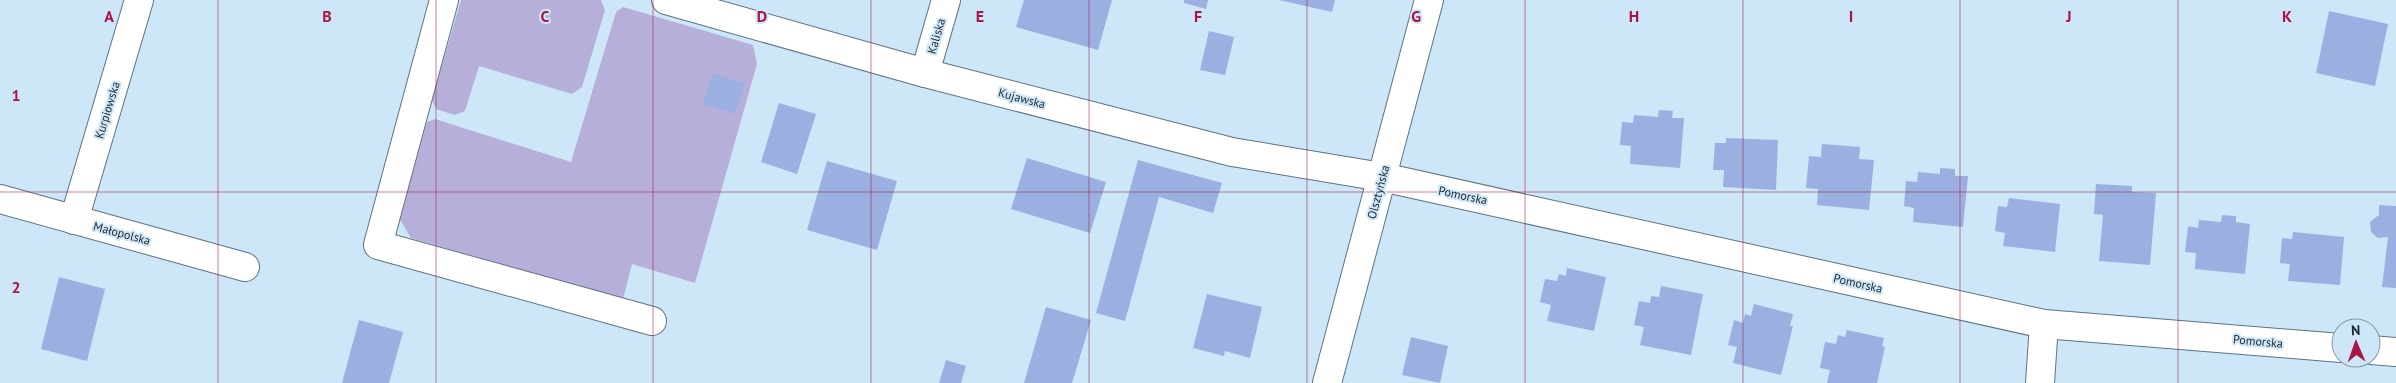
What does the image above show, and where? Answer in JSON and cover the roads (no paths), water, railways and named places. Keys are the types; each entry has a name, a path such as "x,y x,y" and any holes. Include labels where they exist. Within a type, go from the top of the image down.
{"street":[{"name":"Kurpiowska","path":"74,220 139,0"},
{"path":"444,0 378,245 652,321"},
{"name":"Kujawska","path":"666,0 925,73 1232,152 1382,177"},
{"name":"Kaliska","path":"925,73 946,0"},
{"name":"Olsztyńska","path":"1328,383 1428,0"},
{"name":"Pomorska","path":"1382,177 2044,324 2331,347"},
{"name":"Małopolska","path":"0,199 245,267"},
{"path":"2040,383 2044,324"},
{"path":"2381,351 2396,352"}]}
